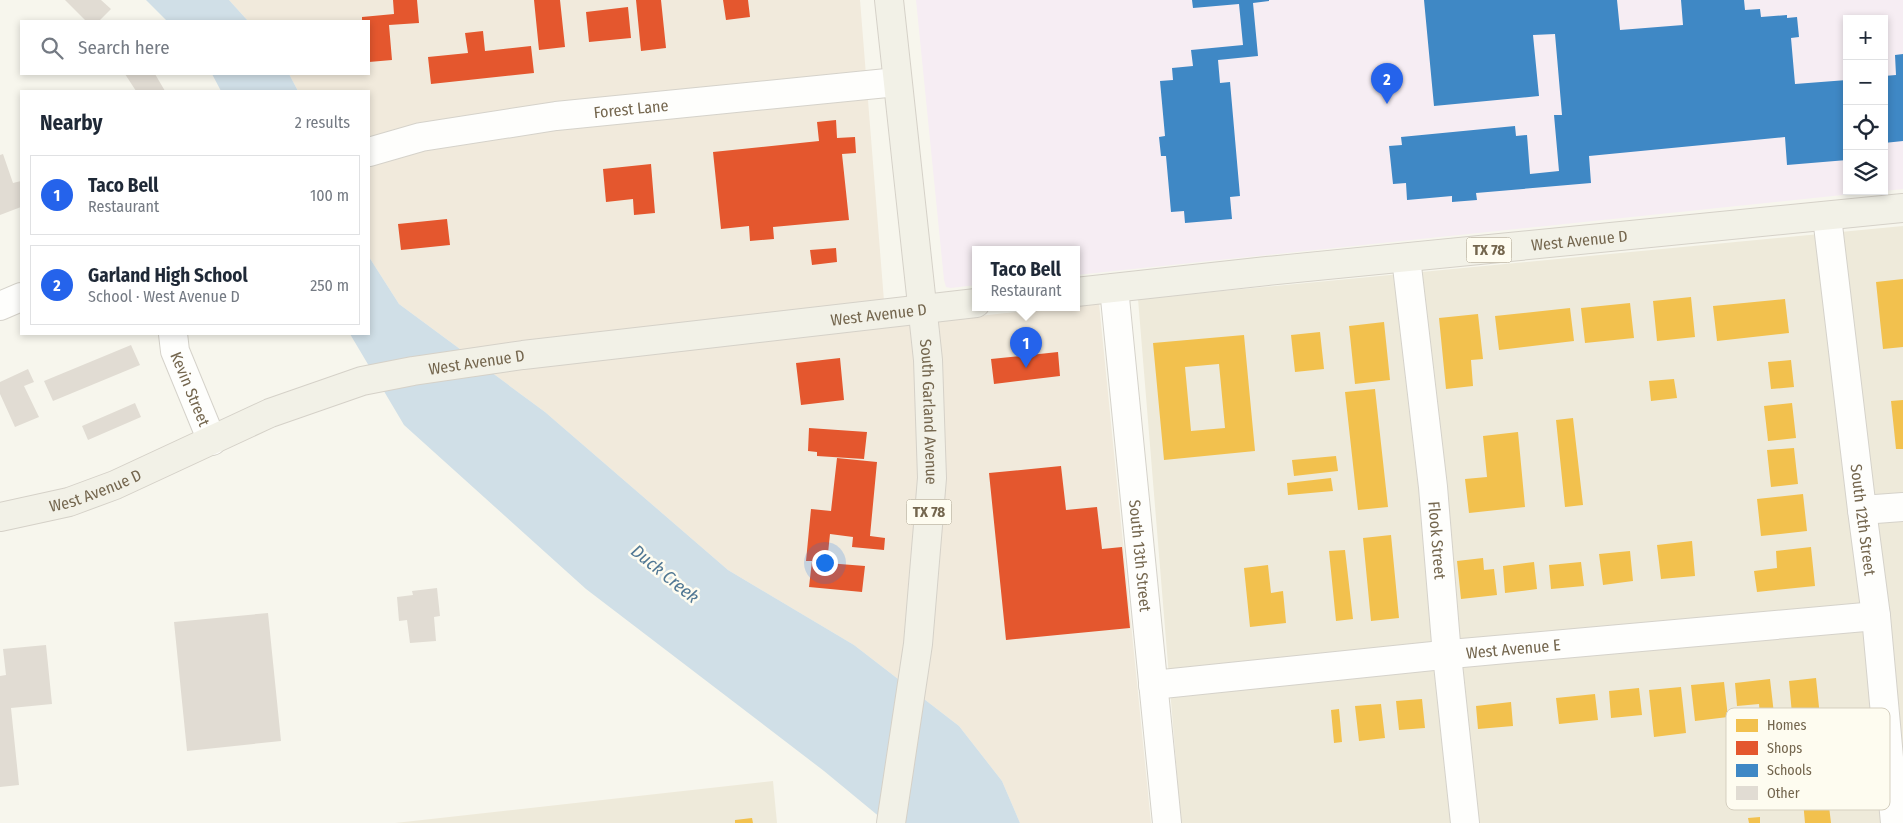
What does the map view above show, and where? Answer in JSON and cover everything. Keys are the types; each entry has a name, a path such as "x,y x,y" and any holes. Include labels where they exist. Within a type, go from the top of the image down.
{"main road":[{"name":"South Garland Avenue","path":"889,0 928,360 932,478 918,644 891,823"},
{"name":"West Avenue D","path":"1080,292 1903,208"},
{"name":"West Avenue D","path":"0,517 69,502 116,485 270,412 362,382 413,371 523,355 972,303"}],"street":[{"name":"Forest Lane","path":"370,152 421,137 556,116 897,82"},
{"name":"South 12th Street","path":"1827,216 1886,708"},
{"name":"Flook Street","path":"1406,258 1433,487 1447,655 1465,823"},
{"name":"South 13th Street","path":"1114,288 1167,823"},
{"path":"0,306 20,297"},
{"name":"Kevin Street","path":"173,335 175,351 212,441"},
{"path":"1862,510 1903,506"},
{"name":"West Avenue E","path":"1153,685 1447,655 1876,616"},
{"name":"South 12th Street","path":"1890,747 1897,813"}],"shaded area":[{"path":"229,0 860,0 886,326 1025,311 1080,311 1080,305 1099,303 1151,823 1020,823 1002,781 959,726 854,645 728,570 545,412 399,304 370,259 370,90 297,90 290,75 370,75 370,20 247,20"},
{"path":"916,0 1903,0 1903,189 1888,191 1888,15 1843,15 1843,195 1080,275 1080,246 972,246 972,285 946,287"},
{"path":"1903,226 1903,823 1181,823 1138,299"},
{"path":"773,781 777,823 395,823"}],"water":[{"path":"146,0 229,0 247,20 166,20"},
{"path":"213,75 290,75 297,90 220,90"},
{"name":"Duck Creek","path":"370,259 399,304 545,412 728,570 854,645 959,726 1002,781 1020,823 887,823 824,771 586,589 404,425 351,335 370,335"}],"building: Homes":[{"path":"1903,279 1903,347 1883,349 1876,282"},
{"path":"1691,297 1695,337 1657,341 1653,301"},
{"path":"1785,299 1789,333 1717,341 1713,306"},
{"path":"1630,303 1634,338 1585,343 1581,308"},
{"path":"1570,308 1574,341 1499,350 1495,316"},
{"path":"1478,314 1483,359 1471,360 1473,386 1446,389 1439,318"},
{"path":"1384,322 1390,380 1355,384 1349,326"},
{"path":"1320,332 1324,369 1295,372 1291,335"},
{"path":"1244,335 1255,451 1164,460 1153,343","holes":["1219,364 1225,428 1191,431 1185,367"]},
{"path":"1791,360 1794,387 1771,389 1768,362"},
{"path":"1674,379 1677,398 1651,401 1649,381"},
{"path":"1375,389 1388,507 1358,510 1345,392"},
{"path":"1903,400 1903,449 1896,449 1891,401"},
{"path":"1792,403 1796,438 1768,441 1764,406"},
{"path":"1573,418 1583,505 1565,507 1556,420"},
{"path":"1518,432 1525,507 1469,513 1465,479 1487,477 1483,436"},
{"path":"1794,448 1798,484 1771,487 1767,450"},
{"path":"1336,456 1338,471 1294,476 1292,460"},
{"path":"1331,478 1333,491 1288,495 1287,483"},
{"path":"1803,494 1807,531 1761,536 1757,499"},
{"path":"1391,535 1399,618 1371,621 1363,538"},
{"path":"1692,541 1695,576 1661,579 1657,545"},
{"path":"1811,547 1815,586 1757,592 1754,571 1777,568 1776,551"},
{"path":"1345,550 1353,619 1336,621 1329,551"},
{"path":"1630,551 1633,581 1603,585 1599,554"},
{"path":"1483,558 1484,570 1494,569 1497,595 1461,599 1457,561"},
{"path":"1534,562 1537,589 1505,593 1503,566"},
{"path":"1581,562 1584,586 1551,589 1549,565"},
{"path":"1268,565 1271,593 1283,591 1286,623 1250,627 1244,568"},
{"path":"1816,678 1819,708 1791,708 1789,681"},
{"path":"1770,679 1773,708 1759,708 1759,704 1737,706 1735,683"},
{"path":"1724,682 1726,717 1695,721 1691,685"},
{"path":"1681,687 1686,733 1654,737 1649,690"},
{"path":"1639,688 1642,715 1611,718 1609,691"},
{"path":"1595,694 1598,720 1559,724 1556,698"},
{"path":"1422,699 1425,728 1399,730 1396,701"},
{"path":"1511,702 1513,726 1478,729 1476,706"},
{"path":"1381,704 1385,738 1359,741 1355,706"},
{"path":"1339,709 1342,742 1334,743 1331,710"},
{"path":"1804,810 1829,810 1831,823 1805,823"},
{"path":"1760,817 1760,823 1749,823 1748,818"},
{"path":"752,818 753,823 735,823 735,820"}],"building: Shops":[{"path":"393,0 417,0 419,23 389,25 392,60 370,62 370,20 362,20 362,17 394,14"},
{"path":"534,0 560,0 565,47 539,50"},
{"path":"636,0 661,0 666,48 641,51"},
{"path":"723,0 748,0 750,17 726,20"},
{"path":"628,7 631,38 589,42 586,12"},
{"path":"483,31 485,51 531,46 534,73 431,84 428,57 468,53 465,33"},
{"path":"836,120 837,138 855,137 856,153 842,154 849,220 773,227 774,239 750,241 749,226 721,229 713,152 819,141 817,122"},
{"path":"651,164 655,213 634,215 633,199 606,202 603,169"},
{"path":"447,219 450,245 401,250 398,224"},
{"path":"836,248 837,262 812,265 810,250"},
{"path":"1058,352 1060,376 994,384 991,359"},
{"path":"840,358 844,400 801,405 796,363"},
{"path":"809,428 867,432 864,459 817,456 817,452 808,451"},
{"path":"837,458 877,462 870,536 885,538 884,550 852,547 853,537 830,534 827,563 865,566 862,592 809,587 812,561 806,561 811,509 831,511"},
{"path":"1061,466 1066,510 1097,507 1102,549 1122,547 1130,628 1006,640 989,473"}],"building: Schools":[{"path":"1192,0 1269,1 1253,3 1258,56 1218,60 1220,83 1230,82 1240,196 1230,197 1232,219 1185,223 1184,211 1171,212 1166,156 1161,156 1159,137 1165,136 1160,81 1173,80 1172,68 1193,66 1191,50 1243,45 1239,4 1193,8"},
{"path":"1424,0 1617,0 1620,30 1683,25 1681,0 1744,0 1745,10 1760,9 1761,17 1787,15 1787,18 1797,17 1799,37 1791,38 1795,84 1843,80 1843,160 1787,165 1785,137 1589,156 1591,183 1476,193 1477,200 1452,202 1452,196 1407,200 1406,183 1393,184 1389,146 1402,145 1401,137 1515,126 1516,136 1527,135 1530,174 1559,171 1554,115 1562,115 1555,34 1533,35 1539,96 1434,106"},
{"path":"1903,54 1903,141 1888,143 1888,76 1896,75 1895,55"}],"building: Other":[{"path":"65,0 101,0 111,9 100,20 85,20"},
{"path":"126,75 156,75 164,90 135,90"},
{"path":"3,154 13,183 20,181 20,207 0,215 0,155"},
{"path":"131,345 140,365 53,401 44,381"},
{"path":"28,369 34,382 24,386 39,417 15,427 0,394 0,382"},
{"path":"135,403 141,417 88,440 82,426"},
{"path":"437,588 440,616 434,617 436,641 410,643 407,620 399,621 397,597 413,595 412,591"},
{"path":"268,613 281,741 187,751 174,622"},
{"path":"46,645 52,704 11,708 19,785 0,787 0,676 6,675 3,649"}],"place":[{"name":"Garland High School","path":"1387,104"},
{"name":"Taco Bell","path":"1026,368"}]}
